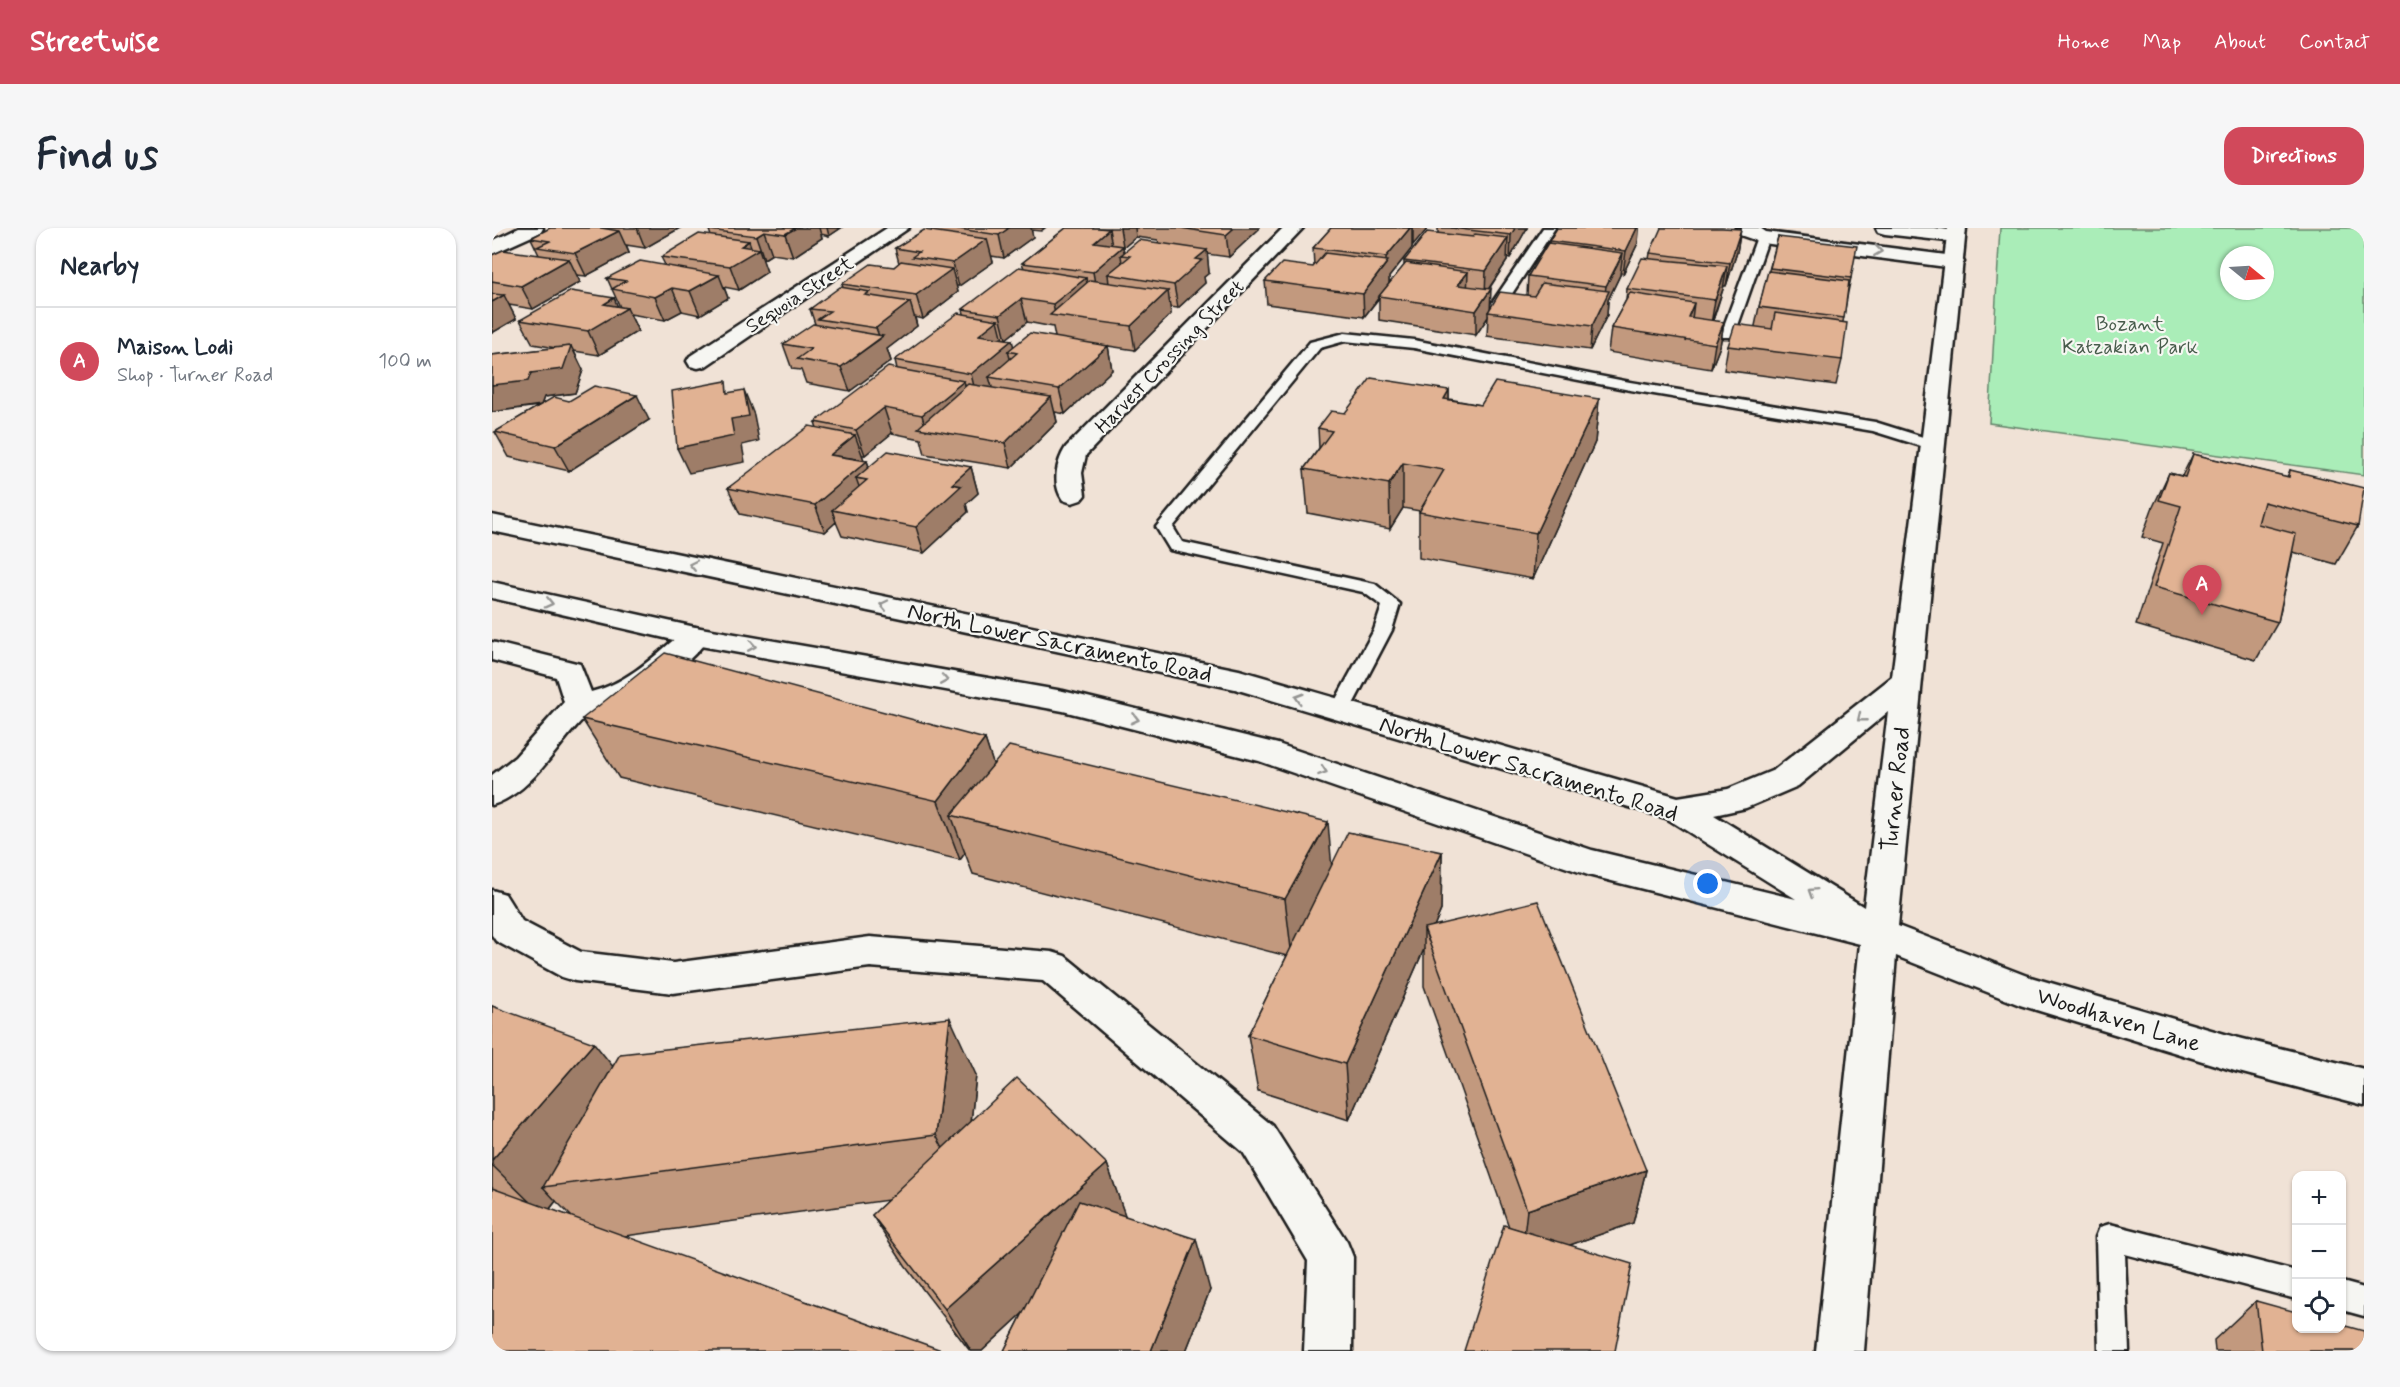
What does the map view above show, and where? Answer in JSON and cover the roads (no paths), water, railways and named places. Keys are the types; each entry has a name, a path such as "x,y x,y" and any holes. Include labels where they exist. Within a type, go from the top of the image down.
{"main road":[{"path":"492,248 534,228"},
{"name":"Sequoia Street","path":"698,361 900,228"},
{"name":"Harvest Crossing Street","path":"1072,495 1068,474 1075,452 1294,228"},
{"path":"1886,228 1955,242"},
{"path":"1746,232 1955,242"},
{"name":"Turner Road","path":"1840,1351 1879,934 1955,242"},
{"name":"North Lower Sacramento Road","path":"492,523 1239,680 1678,809 1879,934"},
{"path":"492,590 694,636 1063,701 1267,752 1588,862 1879,934"},
{"path":"492,793 526,765 580,704 602,701 626,692 667,661 694,636"},
{"path":"492,651 569,671 580,704"},
{"path":"1678,809 1734,800 1786,778 1907,681"},
{"path":"492,904 509,931 575,966 663,977 674,978 870,952 1052,967 1258,1139 1331,1257 1328,1351"},
{"name":"Woodhaven Lane","path":"1879,934 2020,989 2235,1054 2364,1087"}],"lane":[{"path":"1497,306 1549,228"},
{"path":"1728,334 1746,232"},
{"path":"1340,710 1383,630 1391,604 1369,588 1176,546 1164,526 1315,345 1345,337 1414,344 1630,386 1875,427 1934,445"},
{"path":"2114,1351 2110,1237 2292,1284"},
{"path":"2346,1297 2364,1302"}],"place":[{"name":"Maison Lodi","path":"2202,615"}],"park label":[{"name":"Bozant Katzakian Park","path":"2130,334"}]}
